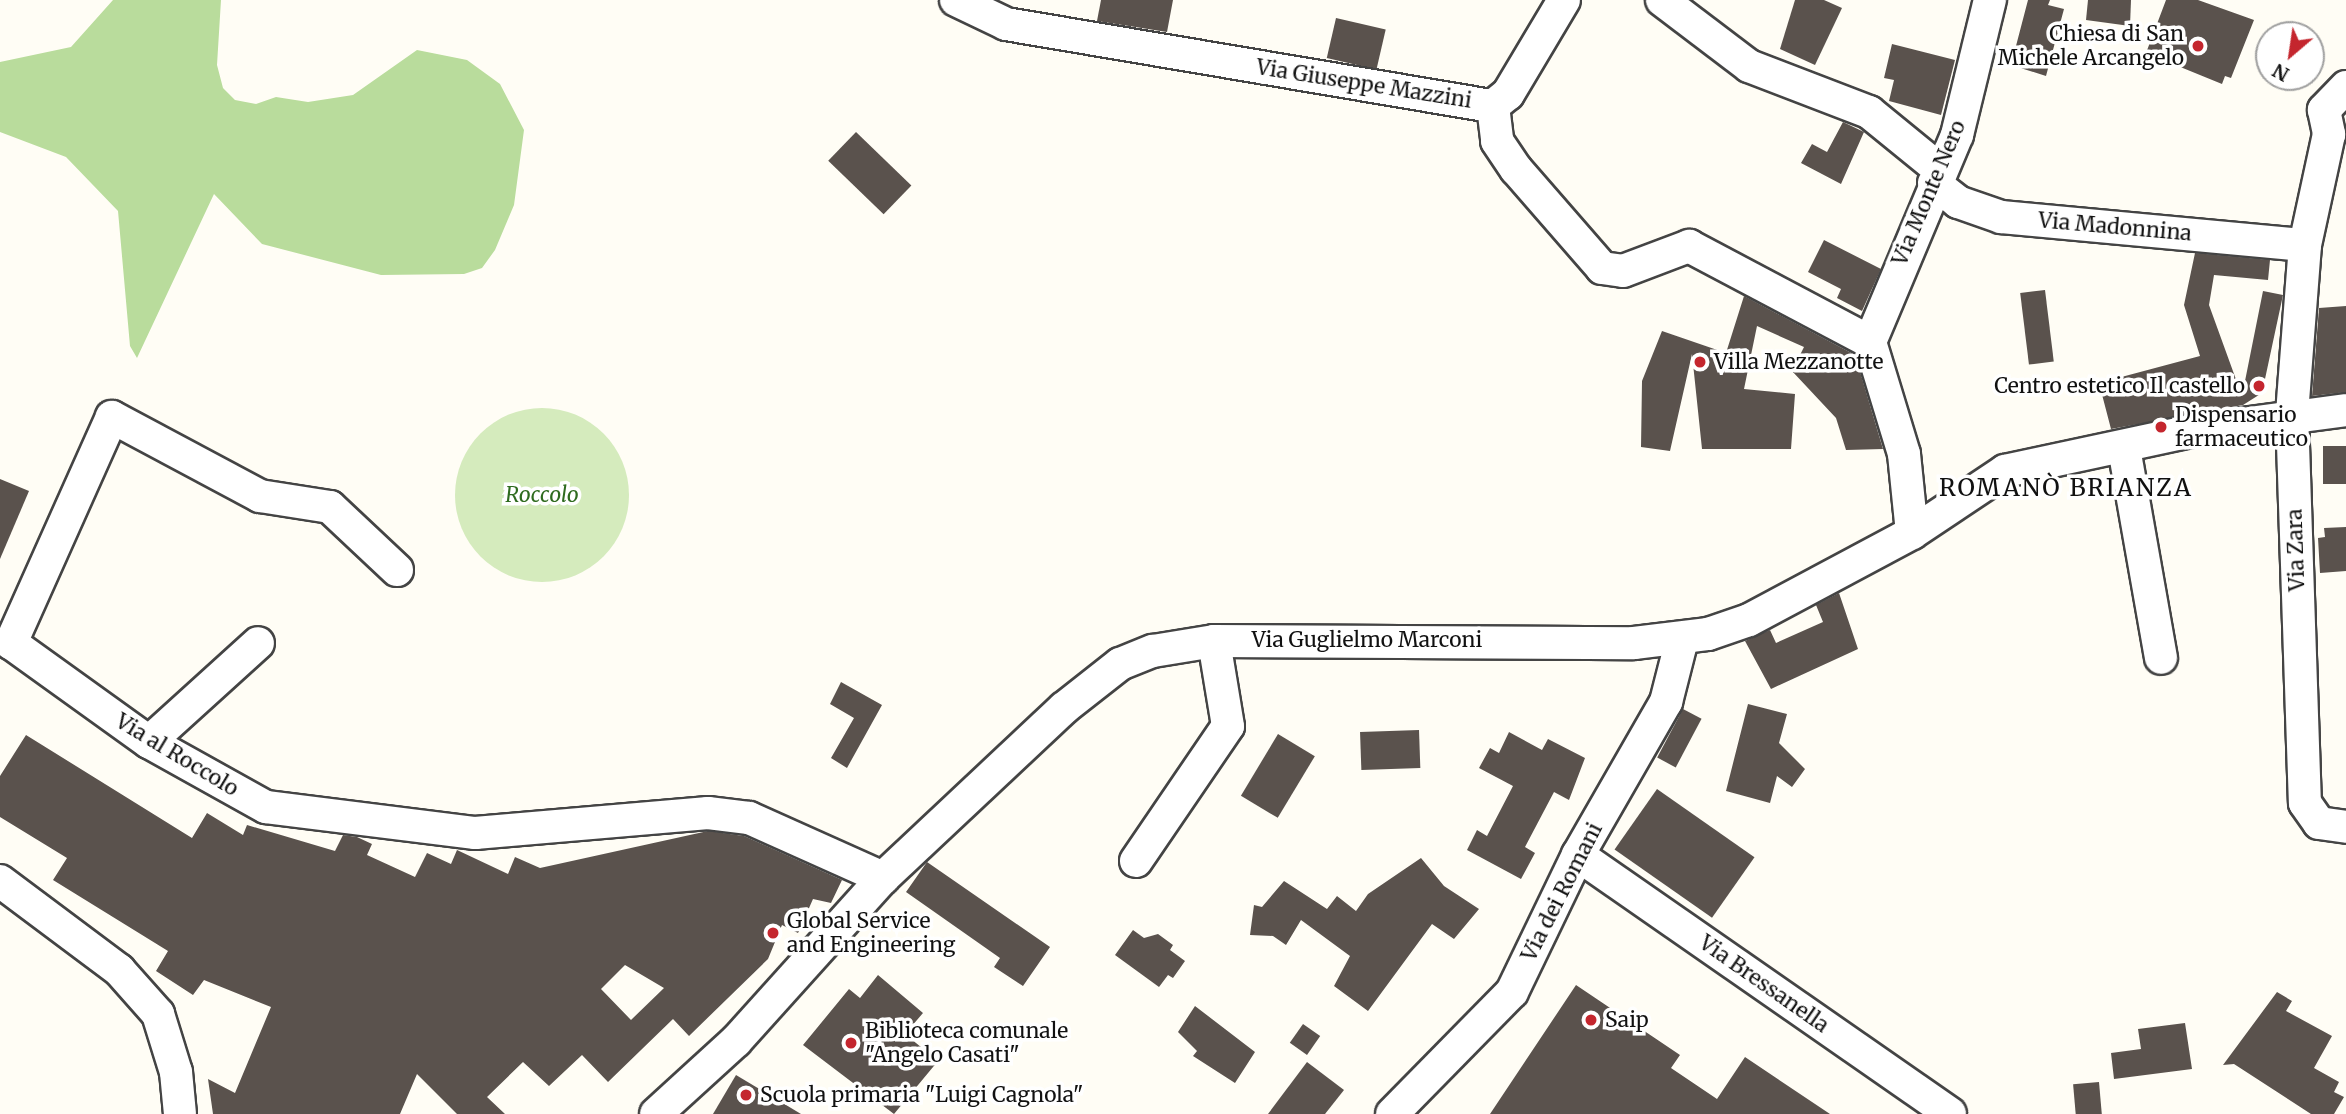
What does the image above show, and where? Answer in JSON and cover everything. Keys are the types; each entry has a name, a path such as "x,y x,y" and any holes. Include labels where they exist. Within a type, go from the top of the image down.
{"street":[{"name":"Via Giuseppe Mazzini","path":"956,0 1006,24 1493,106 1497,141 1516,169 1602,268 1623,271 1689,246 1870,342"},
{"path":"1493,106 1508,94 1564,0"},
{"name":"Via Madonnina","path":"1662,0 1749,66 1869,112 1936,176 1958,202 2001,217 2305,245"},
{"name":"Via Monte Nero","path":"1870,342 1936,176 1957,135 1990,0"},
{"name":"Via Zara","path":"2346,87 2324,110 2329,134 2305,245 2292,414 2305,803 2319,823 2346,827"},
{"path":"1870,342 1904,454 1912,533"},
{"name":"Via Guglielmo Marconi","path":"656,1114 736,1041 883,878 1064,708 1121,664 1153,651 1214,641 1682,639 1749,620 1912,533 2005,471 2039,459 2124,448 2292,414 2346,410"},
{"name":"Via al Roccolo","path":"397,570 330,507 260,496 112,417 11,643 149,742 266,807 475,833 708,813 749,818 883,878"},
{"path":"2124,448 2161,658"},
{"name":"Via dei Romani","path":"1392,1114 1512,992 1578,855 1666,702 1682,639"},
{"path":"1136,861 1228,726 1214,641"},
{"path":"149,742 258,643"},
{"name":"Via Bressanella","path":"1578,855 1950,1114"},
{"path":"0,881 119,970 158,1014 176,1073 180,1114"}],"green space":[{"path":"113,0 221,0 217,65 223,88 235,100 256,104 276,97 308,102 353,95 417,50 467,60 500,84 524,130 514,205 495,250 482,268 464,274 381,275 262,244 214,194 137,358 130,346 118,211 66,157 0,132 0,62 71,47"},
{"name":"Roccolo","path":"542,408 575,415 603,434 622,462 629,495 622,528 603,556 575,575 542,582 509,575 481,556 462,528 455,495 462,462 481,434 509,415"}],"building":[{"path":"1101,0 1173,0 1167,32 1097,21"},
{"path":"1795,0 1824,0 1842,8 1815,65 1780,49"},
{"path":"2028,0 2050,0 2048,5 2064,9 2046,76 2011,65"},
{"path":"2088,0 2131,0 2130,26 2086,20"},
{"name":"Chiesa di San Michele Arcangelo","path":"2166,0 2198,0 2254,20 2231,78 2225,76 2222,84 2146,53"},
{"path":"1336,18 1386,29 1376,69 1327,58"},
{"path":"1892,44 1955,60 1941,115 1889,101 1894,80 1884,78"},
{"path":"1843,122 1864,132 1841,184 1801,163 1812,144 1827,152"},
{"path":"856,132 911,185 884,214 828,161"},
{"path":"1824,240 1881,269 1862,311 1837,298 1841,289 1808,272"},
{"path":"2195,253 2270,260 2268,280 2214,275 2209,305 2242,396 2263,291 2283,295 2262,393 2243,405 2111,429 2099,383 2200,356 2184,305"},
{"path":"2045,290 2054,361 2029,365 2020,293"},
{"name":"Villa Mezzanotte","path":"1744,296 1855,355 1883,449 1846,450 1836,418 1792,371 1804,347 1757,326 1744,389 1795,394 1791,449 1702,449 1692,354 1670,451 1641,447 1642,381 1662,331 1726,353"},
{"path":"2346,306 2346,392 2312,396 2319,308"},
{"path":"2323,446 2346,446 2346,484 2323,484"},
{"path":"0,479 29,491 0,559"},
{"path":"2346,527 2346,571 2320,573 2318,538 2325,537 2324,528"},
{"path":"1839,593 1858,649 1771,689 1745,641 1770,630 1776,643 1823,622 1816,605"},
{"path":"841,682 882,705 847,768 831,758 854,718 830,704"},
{"path":"1748,704 1787,714 1779,743 1805,769 1792,787 1777,776 1770,803 1726,791"},
{"path":"1683,709 1702,719 1676,767 1657,758"},
{"path":"1419,730 1420,768 1361,770 1360,732"},
{"path":"1509,732 1542,750 1548,739 1585,758 1569,800 1554,792 1525,847 1535,853 1521,879 1467,850 1477,830 1487,836 1513,786 1479,768 1490,748 1499,753"},
{"path":"1278,734 1315,756 1278,818 1241,796"},
{"path":"26,735 192,838 207,813 243,835 247,825 335,851 343,835 357,837 372,844 367,855 415,877 427,853 451,864 457,850 508,874 515,857 540,868 708,831 744,836 842,880 831,903 813,899 798,933 782,925 768,959 689,1036 673,1019 608,1082 582,1055 549,1086 523,1062 487,1097 505,1114 457,1114 417,1074 400,1114 213,1114 208,1079 235,1093 271,1007 204,980 193,995 156,971 168,951 53,880 67,858 0,817 0,776","holes":["625,965 664,988 631,1020 601,989"]},
{"path":"1657,789 1754,857 1712,918 1615,850"},
{"path":"1421,858 1444,886 1479,909 1454,939 1432,924 1368,1011 1334,986 1350,956 1301,920 1286,945 1273,936 1250,935 1254,905 1262,907 1284,881 1327,909 1337,896 1356,911 1368,894"},
{"path":"927,862 1050,947 1023,986 994,967 1000,958 906,892"},
{"path":"1133,930 1144,938 1158,934 1173,945 1170,950 1185,961 1173,978 1168,975 1159,987 1115,955"},
{"name":"Biblioteca comunale \"Angelo Casati\"","path":"878,975 923,1013 905,1034 938,1061 894,1114 803,1045 849,989 860,998"},
{"name":"Saip","path":"1576,985 1680,1055 1671,1068 1717,1099 1745,1057 1830,1114 1490,1114"},
{"path":"2277,992 2292,1001 2286,1011 2332,1036 2314,1068 2339,1082 2334,1092 2344,1097 2334,1114 2311,1114 2234,1064 2223,1065"},
{"path":"1195,1006 1255,1052 1235,1083 1193,1056 1197,1051 1178,1032"},
{"path":"2185,1023 2192,1069 2114,1079 2111,1053 2141,1049 2138,1029"},
{"path":"1303,1024 1320,1036 1307,1055 1290,1043"},
{"path":"1307,1062 1344,1090 1325,1114 1268,1114"},
{"name":"Scuola primaria \"Luigi Cagnola\"","path":"736,1075 801,1114 713,1114"},
{"path":"2099,1082 2102,1114 2076,1114 2073,1084"}],"place":[{"name":"Chiesa di San Michele Arcangelo","path":"2198,46"},
{"name":"Villa Mezzanotte","path":"1700,362"},
{"name":"Centro estetico Il castello","path":"2259,386"},
{"name":"Dispensario farmaceutico","path":"2161,427"},
{"name":"Global Service and Engineering","path":"773,933"},
{"name":"Saip","path":"1591,1020"},
{"name":"Biblioteca comunale \"Angelo Casati\"","path":"851,1043"},
{"name":"Scuola primaria \"Luigi Cagnola\"","path":"746,1095"}],"district":[{"name":"ROMANÒ BRIANZA","path":"2066,488"}]}
